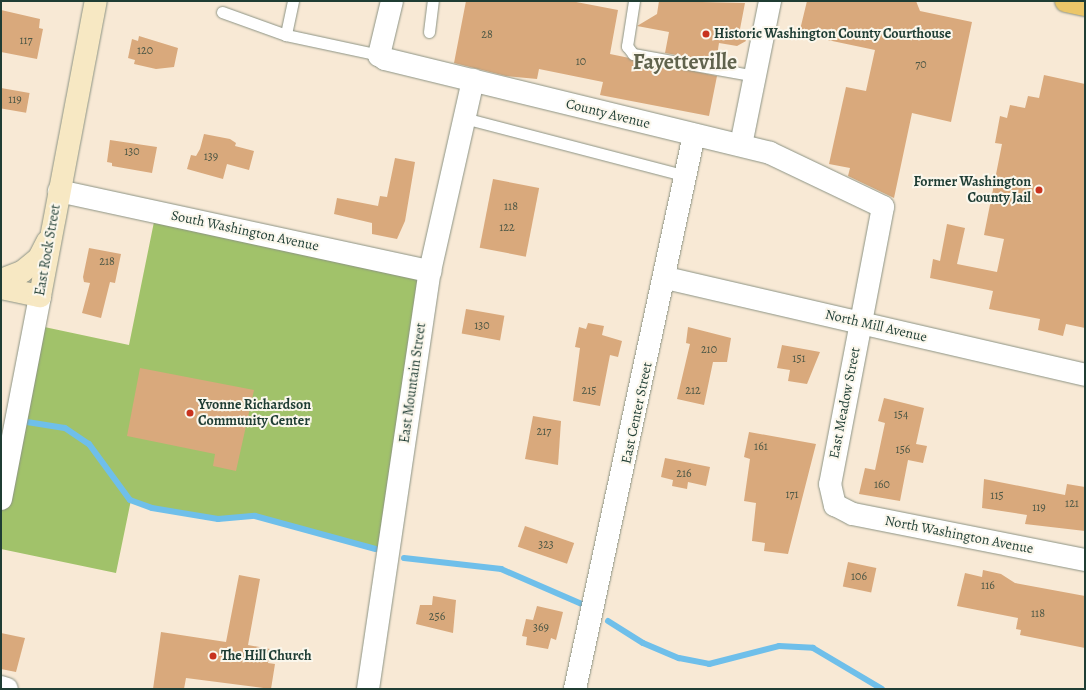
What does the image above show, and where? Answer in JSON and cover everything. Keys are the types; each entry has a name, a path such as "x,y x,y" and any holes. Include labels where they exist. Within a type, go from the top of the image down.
{"main road":[{"path":"1066,1 1085,5"}],"street":[{"name":"East Rock Street","path":"1,499 96,1"},
{"path":"379,55 392,1"},
{"path":"741,145 770,1"},
{"name":"County Avenue","path":"379,55 694,135 741,145 798,165 821,180 883,207"},
{"name":"East Mountain Street","path":"368,689 430,271 473,80"},
{"name":"East Center Street","path":"575,689 666,278 694,135"},
{"name":"South Washington Avenue","path":"59,191 430,271"},
{"name":"East Meadow Street","path":"835,505 830,484 883,207"},
{"path":"1,280 22,272 39,258 51,234"},
{"name":"North Mill Avenue","path":"666,278 1085,375"},
{"path":"1,288 40,296"},
{"name":"North Washington Avenue","path":"835,505 853,514 1085,560"},
{"path":"1,687 8,689"}],"lane":[{"path":"286,35 293,1"},
{"path":"429,32 433,1"},
{"path":"634,1 627,46 633,54 755,76"},
{"path":"222,12 286,35 379,55"},
{"path":"464,118 686,176"}],"green space":[{"path":"156,212 430,271 388,553 255,516 218,519 152,508 131,500 116,573 1,549 1,499 35,325 129,345"}],"building":[{"path":"466,1 571,1 618,10 610,54 717,76 709,116 600,95 603,82 539,69 537,79 506,76 454,63"},
{"name":"Historic Washington County Courthouse","path":"659,1 745,3 740,29 746,41 737,46 719,43 716,62 665,53 669,32 637,26 657,14"},
{"path":"807,1 916,1 920,11 972,22 951,122 912,113 894,198 848,176 850,168 829,164 846,87 866,91 875,50 799,34"},
{"path":"1,10 40,19 39,28 43,29 37,59 1,52"},
{"path":"139,36 178,48 174,67 156,69 134,64 135,60 128,58 132,39 138,41"},
{"name":"Former Washington County Jail","path":"1044,75 1085,84 1085,328 1066,324 1063,336 1038,330 1040,319 989,309 993,291 930,278 933,259 940,261 947,224 965,228 957,264 997,272 1004,239 984,235 1002,144 995,143 1000,116 1007,118 1010,105 1025,108 1028,96 1039,98"},
{"path":"1,88 30,93 26,113 1,108"},
{"path":"204,134 230,139 236,143 235,146 254,151 249,170 227,164 223,179 187,169 191,155 196,156 200,149"},
{"path":"110,140 157,147 152,173 112,166 112,163 107,162"},
{"path":"395,158 415,162 405,221 397,239 372,234 372,223 334,214 337,198 378,206 380,196 387,197"},
{"path":"493,179 539,188 526,257 480,248"},
{"path":"89,248 121,254 115,283 110,282 101,318 82,313 90,283 84,282 83,277"},
{"path":"466,309 504,316 500,340 462,334"},
{"path":"588,323 604,326 602,335 622,341 618,357 610,355 600,406 573,401 580,348 575,347 579,327 586,329"},
{"path":"688,327 731,338 727,362 713,362 704,405 677,399 690,344 686,343"},
{"path":"782,345 820,352 807,384 788,381 790,370 777,368"},
{"name":"Yvonne Richardson Community Center","path":"140,368 254,390 236,471 213,466 215,454 127,436"},
{"path":"884,398 924,408 916,444 927,446 923,463 908,460 900,501 859,494 865,468 875,470 885,423 878,421"},
{"path":"533,416 561,421 558,465 525,459"},
{"path":"749,432 816,444 788,554 764,551 765,543 752,541 756,503 744,501 750,459 744,457"},
{"path":"665,458 710,467 706,486 688,482 687,489 672,486 673,480 661,477"},
{"path":"984,479 1065,495 1067,484 1085,487 1085,531 1025,524 1027,515 982,508"},
{"path":"525,526 574,543 567,564 518,547"},
{"path":"848,562 876,568 871,592 843,586"},
{"path":"983,570 1001,574 1015,583 1085,596 1085,648 1020,635 1021,630 1016,629 1018,618 957,606 965,573 982,577"},
{"name":"The Hill Church","path":"239,575 260,579 248,645 270,649 268,663 275,664 271,689 186,678 184,689 153,689 161,632 226,642"},
{"path":"433,596 456,600 453,633 416,624 420,605 432,605"},
{"path":"537,606 563,612 556,640 551,638 548,649 526,645 527,637 522,636 526,619 533,620"},
{"path":"1,633 25,638 16,672 1,669"}],"waterway":[{"path":"27,422 65,428 89,444 130,500 152,508 218,519 255,516 376,549"},
{"path":"404,558 501,569 582,604"},
{"path":"608,621 643,643 679,658 709,664 779,646 813,648 882,689"}],"place":[{"name":"Historic Washington County Courthouse","path":"706,34"},
{"name":"Former Washington County Jail","path":"1039,190"},
{"name":"Yvonne Richardson Community Center","path":"190,413"},
{"name":"The Hill Church","path":"213,656"}],"district":[{"name":"Fayetteville","path":"685,63"}]}
